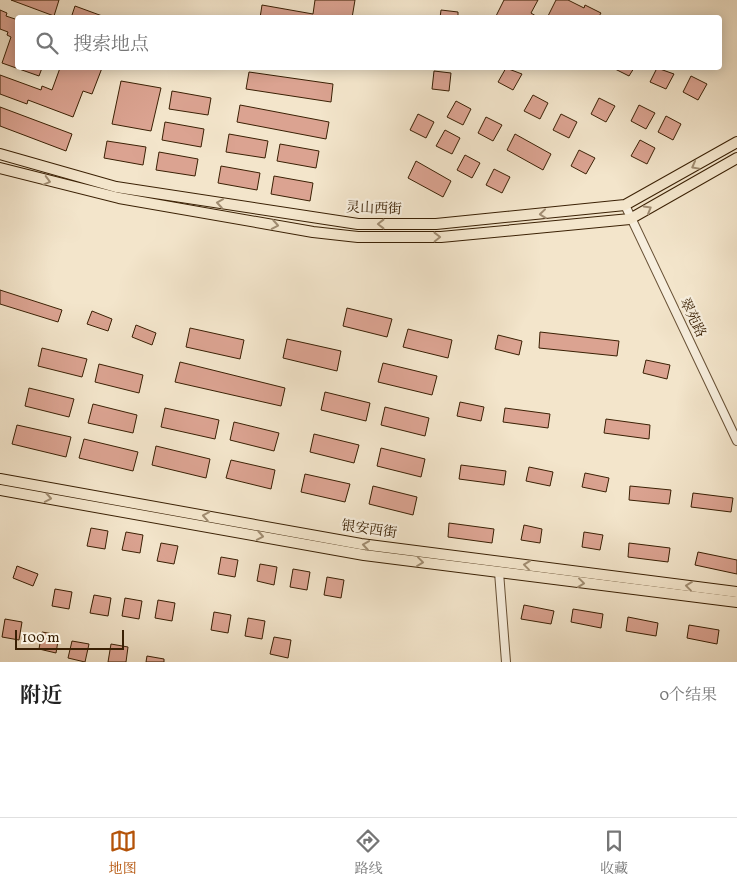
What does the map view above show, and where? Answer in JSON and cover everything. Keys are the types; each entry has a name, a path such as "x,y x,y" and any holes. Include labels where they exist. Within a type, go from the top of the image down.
{"main road":[{"name":"灵山西街","path":"0,154 116,187 358,224 436,224 625,206 737,142"},
{"name":"灵山西街","path":"0,168 119,198 358,238 441,237 630,220 737,158"},
{"name":"银安西街","path":"0,479 361,544 737,592"},
{"name":"银安西街","path":"0,490 364,555 737,602"}],"street":[{"name":"翠苑路","path":"625,206 630,220 737,441"},
{"path":"499,572 506,662"}],"building":[{"path":"11,0 59,0 54,15"},
{"path":"315,0 355,0 352,15 260,15 262,5 313,14"},
{"path":"504,0 538,0 531,13 534,15 496,15"},
{"path":"556,0 568,0 584,8 585,5 601,13 600,15 548,15"},
{"path":"75,6 100,15 72,15"},
{"path":"0,10 7,13 6,16 15,19 15,68 2,63 11,37 7,35 8,32 0,29"},
{"path":"441,10 458,12 458,15 440,15"},
{"path":"22,70 41,70 39,76"},
{"path":"59,70 101,70 92,94 83,91 73,117 28,100 27,104 0,94 0,75 41,90 42,86 52,90"},
{"path":"505,70 522,74 513,90 498,82"},
{"path":"617,70 633,70 629,76"},
{"path":"656,70 674,74 666,89 650,82"},
{"path":"434,71 451,73 449,91 432,89"},
{"path":"249,72 333,84 331,102 246,89"},
{"path":"691,76 707,84 698,100 683,92"},
{"path":"121,81 161,88 151,131 112,124"},
{"path":"172,91 211,98 208,115 169,109"},
{"path":"533,95 548,103 540,119 524,111"},
{"path":"599,98 615,106 606,122 591,114"},
{"path":"456,101 471,109 463,125 447,117"},
{"path":"240,105 329,122 326,139 237,122"},
{"path":"639,105 655,113 646,129 631,121"},
{"path":"0,107 72,134 66,151 0,126"},
{"path":"418,114 434,122 426,138 410,130"},
{"path":"561,114 577,122 569,138 553,130"},
{"path":"666,116 681,124 673,140 658,132"},
{"path":"486,117 502,125 493,141 478,133"},
{"path":"165,122 204,129 201,147 162,140"},
{"path":"445,130 460,138 452,154 436,146"},
{"path":"229,134 268,141 265,158 226,152"},
{"path":"515,134 551,154 543,170 507,150"},
{"path":"640,140 655,148 647,164 631,156"},
{"path":"107,141 146,147 143,165 104,158"},
{"path":"280,144 319,151 316,168 277,161"},
{"path":"579,150 595,158 586,174 571,166"},
{"path":"159,152 198,159 195,176 156,170"},
{"path":"465,155 480,163 472,178 457,170"},
{"path":"416,161 451,181 443,197 408,178"},
{"path":"221,166 260,173 257,190 218,183"},
{"path":"494,169 510,177 502,193 486,185"},
{"path":"274,176 313,183 310,201 271,194"},
{"path":"0,290 62,310 58,322 0,304"},
{"path":"347,308 392,319 387,337 343,326"},
{"path":"92,311 112,319 108,331 87,324"},
{"path":"136,325 156,333 152,345 132,337"},
{"path":"190,328 244,340 240,359 186,347"},
{"path":"408,329 452,340 448,358 403,347"},
{"path":"540,332 619,341 617,356 539,348"},
{"path":"498,335 522,341 519,355 495,349"},
{"path":"287,339 341,351 337,371 283,358"},
{"path":"42,348 87,359 82,377 38,366"},
{"path":"646,360 670,365 667,379 643,373"},
{"path":"180,362 285,388 281,406 175,382"},
{"path":"383,363 437,376 432,395 378,382"},
{"path":"99,364 143,375 139,393 95,382"},
{"path":"29,388 74,399 69,417 25,406"},
{"path":"325,392 370,403 366,421 321,410"},
{"path":"460,402 484,407 481,421 457,416"},
{"path":"93,404 137,415 133,433 88,423"},
{"path":"385,407 429,418 425,436 381,425"},
{"path":"165,408 219,420 215,439 161,427"},
{"path":"505,408 550,414 548,428 503,422"},
{"path":"606,419 650,425 649,439 604,433"},
{"path":"234,422 279,433 274,451 230,440"},
{"path":"17,425 71,437 66,457 12,444"},
{"path":"314,434 359,445 354,463 310,452"},
{"path":"84,439 138,452 133,471 79,458"},
{"path":"156,446 210,459 206,478 152,465"},
{"path":"381,448 425,459 421,477 377,466"},
{"path":"231,460 275,470 271,489 226,478"},
{"path":"461,465 506,471 504,485 459,479"},
{"path":"529,467 553,472 550,486 526,481"},
{"path":"585,473 609,478 606,492 582,487"},
{"path":"305,474 350,484 345,502 301,492"},
{"path":"373,486 417,497 413,515 369,504"},
{"path":"630,486 671,490 669,504 629,500"},
{"path":"693,493 733,498 731,512 691,507"},
{"path":"449,523 494,529 492,543 448,537"},
{"path":"524,525 542,529 540,543 521,540"},
{"path":"91,528 108,531 105,549 87,546"},
{"path":"126,532 143,535 140,553 122,550"},
{"path":"584,532 603,535 600,550 582,547"},
{"path":"161,543 178,546 174,564 157,561"},
{"path":"629,543 670,548 668,562 628,557"},
{"path":"698,552 737,560 737,574 695,565"},
{"path":"221,557 238,560 235,577 218,574"},
{"path":"260,564 277,567 274,585 257,581"},
{"path":"17,566 38,574 33,586 13,578"},
{"path":"293,569 310,572 307,590 290,587"},
{"path":"327,577 344,580 341,598 324,595"},
{"path":"55,589 72,592 69,609 52,606"},
{"path":"94,595 111,598 108,616 90,613"},
{"path":"125,598 142,601 139,619 122,616"},
{"path":"158,600 175,603 172,621 155,618"},
{"path":"524,605 554,611 551,624 521,619"},
{"path":"573,609 603,614 601,628 571,622"},
{"path":"214,612 231,615 228,633 211,630"},
{"path":"628,617 658,623 656,636 626,631"},
{"path":"248,618 265,621 262,639 245,636"},
{"path":"5,619 22,622 19,640 2,637"},
{"path":"689,625 719,630 717,644 687,638"},
{"path":"42,632 59,635 56,653 39,649"},
{"path":"274,637 291,640 288,658 270,654"},
{"path":"72,641 89,644 85,662 68,658"},
{"path":"111,644 128,647 126,662 108,662"},
{"path":"147,656 164,659 164,662 146,662"}]}
